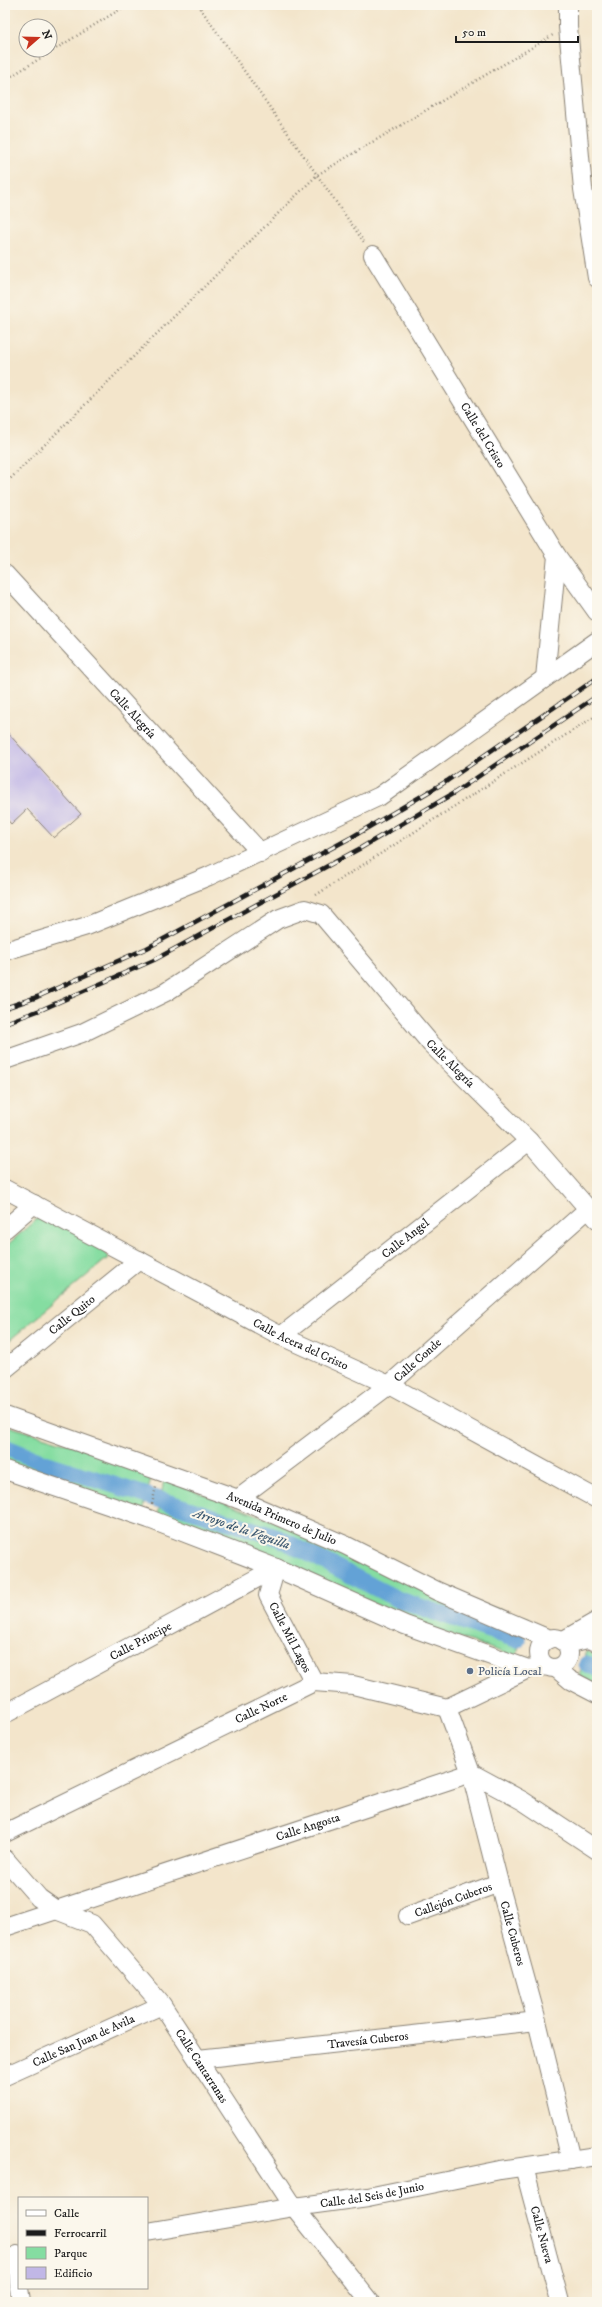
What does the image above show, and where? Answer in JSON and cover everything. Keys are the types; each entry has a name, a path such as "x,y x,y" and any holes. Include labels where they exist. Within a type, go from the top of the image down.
{"street":[{"path":"568,5 568,27 590,188 597,278"},
{"name":"Calle del Cristo","path":"373,255 557,556 597,612"},
{"path":"546,678 557,556"},
{"name":"Calle Alegría","path":"5,574 261,853"},
{"path":"5,951 87,926 261,853 380,796 597,641"},
{"path":"5,1060 82,1033 166,992 278,919 308,903"},
{"name":"Calle Alegría","path":"308,903 321,914 431,1044 529,1141 592,1214"},
{"name":"Calle Angel","path":"281,1336 529,1141"},
{"name":"Calle Acera del Cristo","path":"5,1189 281,1336 389,1385 597,1499"},
{"path":"5,1229 34,1204"},
{"name":"Calle Conde","path":"238,1499 389,1385 592,1214"},
{"name":"Calle Quito","path":"5,1369 139,1260"},
{"name":"Avenida Primero de Julio","path":"5,1416 238,1499 345,1545 437,1591 559,1642"},
{"path":"5,1470 149,1519 276,1568 405,1625 528,1669"},
{"name":"Calle Mil Lagos","path":"276,1568 268,1595 314,1682"},
{"name":"Calle Principe","path":"5,1714 276,1568"},
{"path":"559,1642 597,1621"},
{"path":"597,1642 588,1639 542,1645 540,1654 551,1667 570,1680 597,1694"},
{"path":"314,1682 353,1685 447,1708 528,1669 551,1667 565,1663 569,1654 559,1642"},
{"name":"Calle Norte","path":"5,1832 314,1682"},
{"name":"Calle Cuberos","path":"447,1708 471,1773 498,1883 537,2021 571,2160"},
{"path":"471,1773 523,1801 597,1850"},
{"name":"Calle Angosta","path":"5,1927 471,1773"},
{"name":"Calle Cantarranas","path":"5,1859 39,1898 56,1910 92,1924 162,2005 294,2206 370,2302"},
{"name":"Callejón Cuberos","path":"408,1916 498,1883"},
{"name":"Calle San Juan de Avila","path":"5,2076 162,2005"},
{"name":"Travesía Cuberos","path":"198,2059 537,2021"},
{"name":"Calle del Seis de Junio","path":"148,2232 294,2206 368,2197 524,2167 597,2156"},
{"name":"Calle Nueva","path":"524,2167 560,2302"},
{"path":"14,2256 18,2278"},
{"path":"19,2289 20,2302"}],"path":[{"path":"5,80 127,5"},
{"path":"198,5 373,255"},
{"path":"5,484 317,175 568,27"},
{"path":"308,903 597,715"},
{"path":"149,1519 160,1471"}],"green space":[{"path":"42,1214 96,1241 109,1257 5,1344 5,1247"},
{"path":"5,1425 153,1469 142,1517 5,1463"},
{"path":"164,1479 276,1522 437,1591 528,1618 516,1657 411,1621 264,1553 158,1515"},
{"path":"587,1651 597,1656 597,1684 579,1676"}],"building":[{"path":"7,732 81,814 54,838 27,809 11,824 5,817"}],"waterway":[{"name":"Arroyo de la Veguilla","path":"5,1447 39,1461 279,1538 397,1599 518,1640"},
{"name":"Arroyo de la Veguilla","path":"587,1664 597,1668"}],"railway":[{"path":"5,1008 37,997 147,948 352,837 447,781 597,678"},
{"path":"5,1023 43,1009 154,960 359,849 454,793 597,696"}],"place":[{"name":"Policía Local","path":"470,1671"}]}
